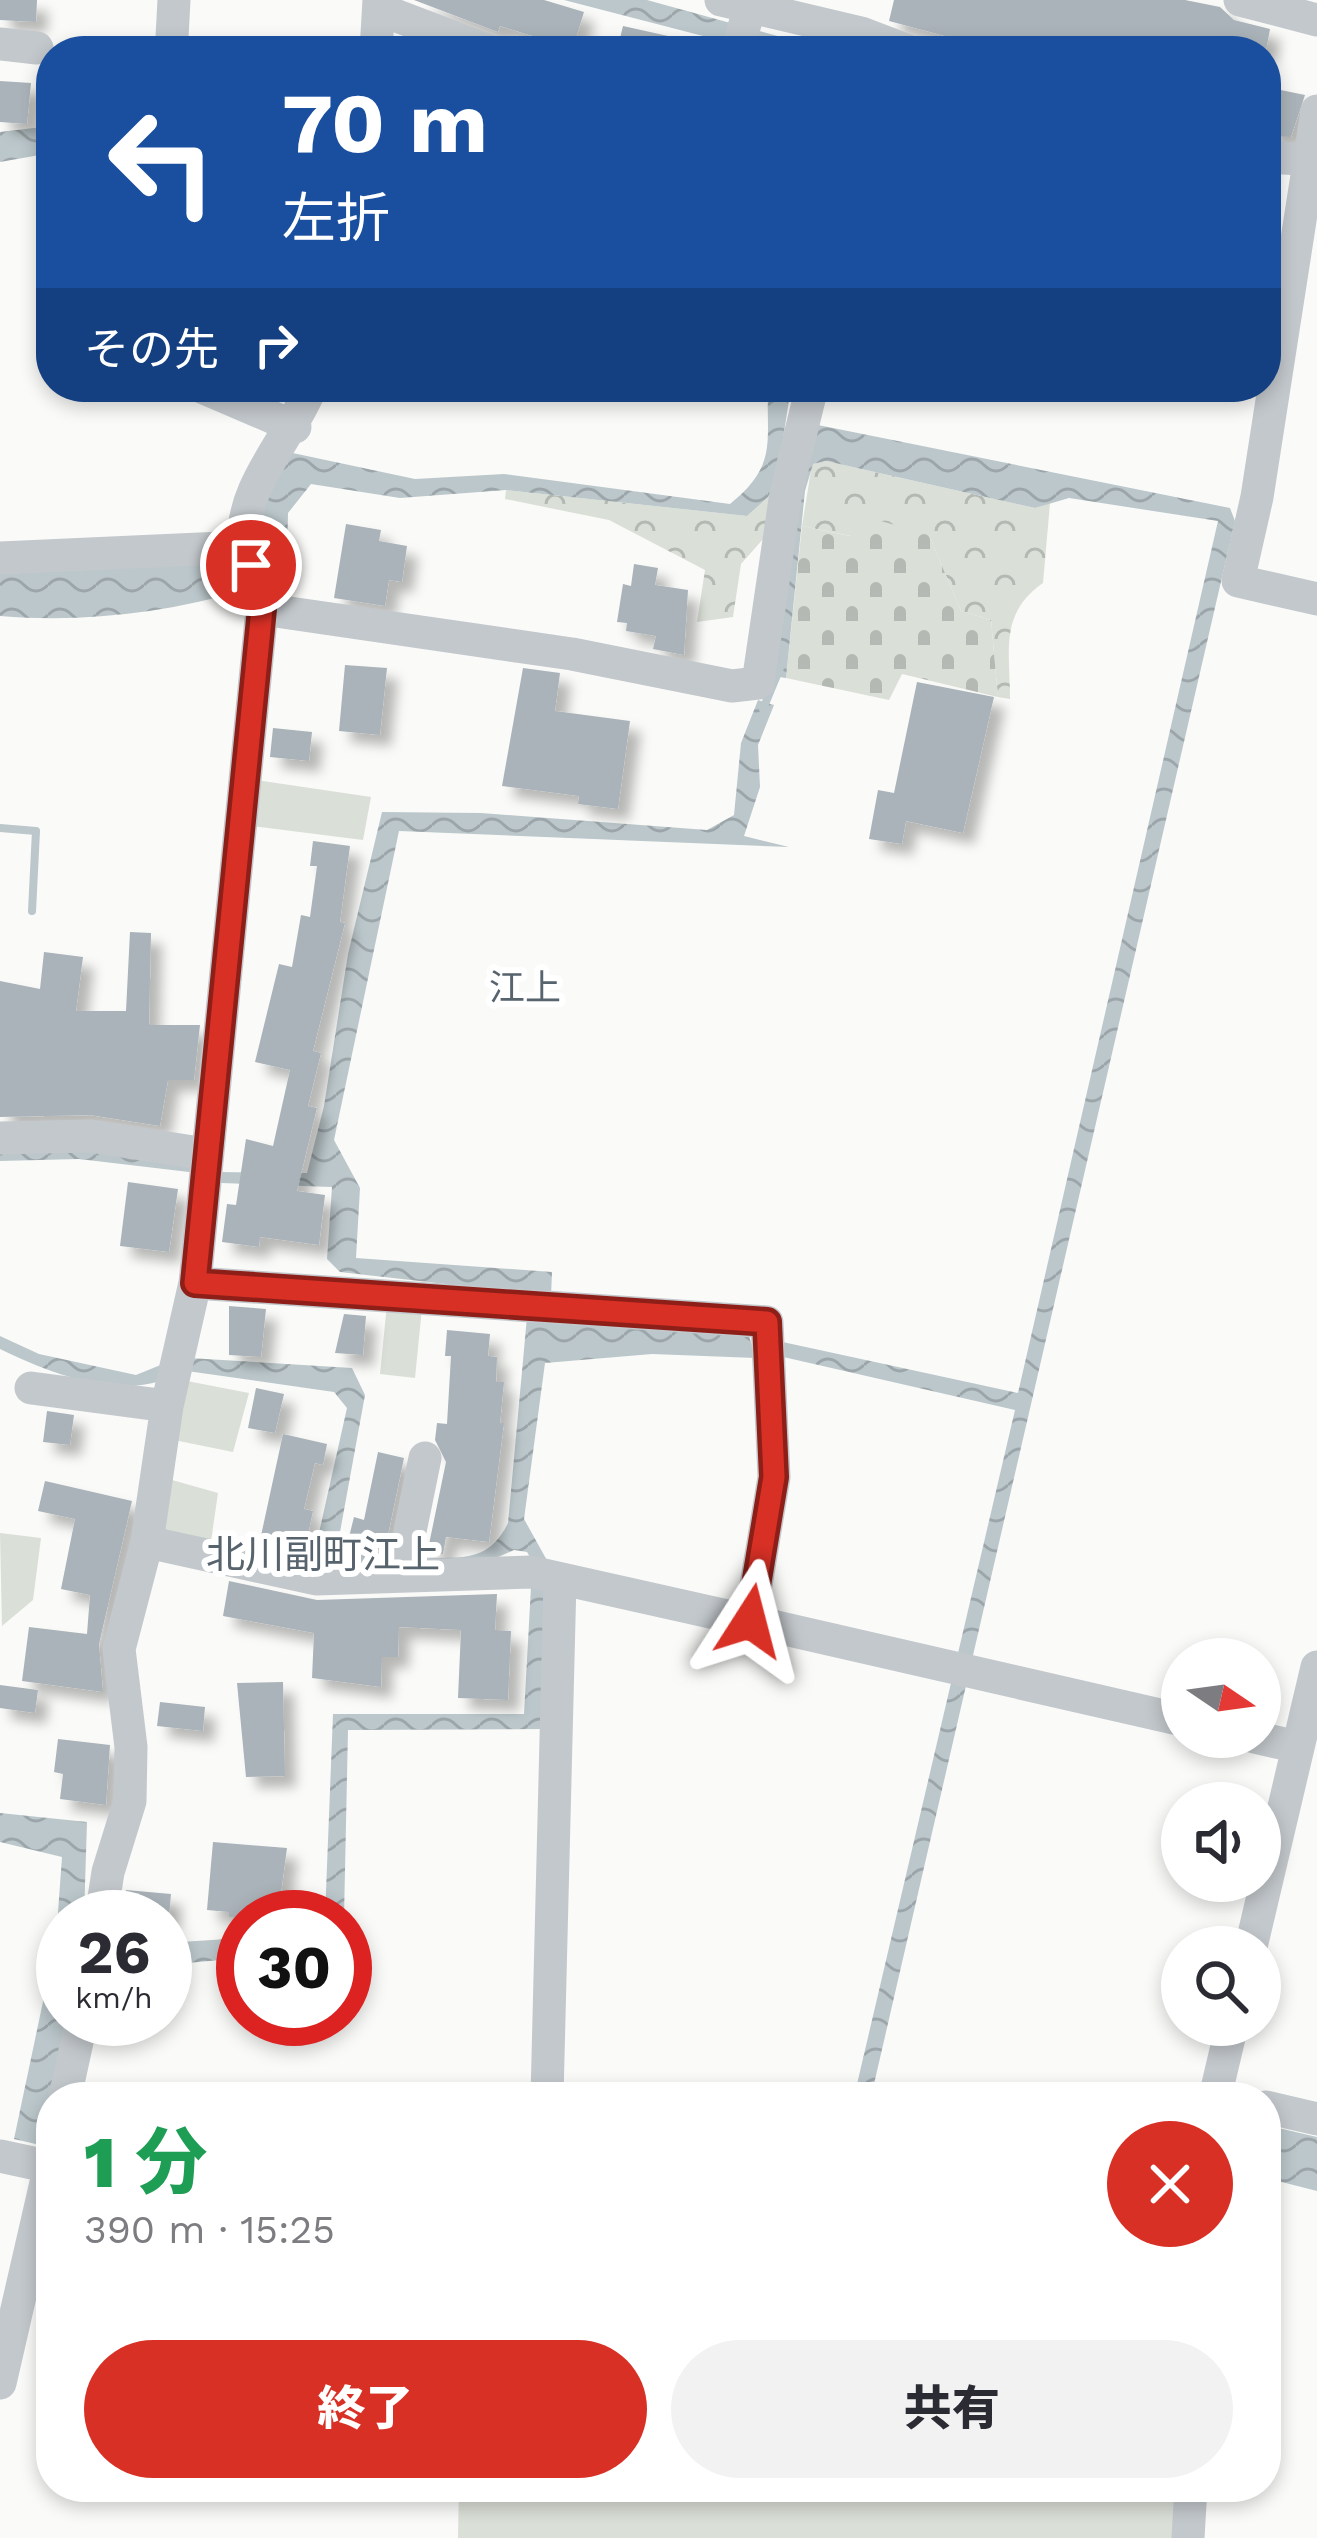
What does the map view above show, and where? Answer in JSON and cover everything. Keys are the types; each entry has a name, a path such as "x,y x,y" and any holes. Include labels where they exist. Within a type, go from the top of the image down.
{"street":[{"path":"172,36 174,0"},
{"path":"1240,0 1317,20"},
{"path":"377,36 379,5 453,36"},
{"path":"739,8 853,32"},
{"path":"0,44 36,48"},
{"path":"1281,344 1317,111"},
{"path":"236,402 295,428"},
{"path":"107,1890 130,1801 131,1747 119,1649 147,1542 173,1380 195,1283 254,577 251,491 295,428 305,402"},
{"path":"0,558 254,577 572,654 732,686 758,683 796,445 808,402"},
{"path":"1272,402 1238,581 1317,599"},
{"path":"0,1138 90,1136 205,1168"},
{"path":"195,1283 767,1322 774,1477 750,1621"},
{"path":"31,1388 173,1380"},
{"path":"401,1563 425,1458"},
{"path":"147,1542 316,1579 401,1563 546,1576 1161,1715"},
{"path":"546,1576 547,2082"},
{"path":"1256,1926 1317,1667"},
{"path":"1281,1743 1298,1747"},
{"path":"68,2082 76,2046"},
{"path":"1220,2082 1228,2046"},
{"path":"1281,2111 1317,2119"},
{"path":"0,2156 36,2174"},
{"path":"0,2383 36,2228"},
{"path":"1188,2538 1190,2502"}],"green space":[{"path":"826,461 1035,508 1050,503 1043,583 1019,607 1010,634 1010,699 998,697 991,620 961,611 929,535 851,536 802,526 812,464"},
{"path":"506,490 747,516 775,491 772,529 741,564 733,617 697,622 705,570 609,520 505,499"},
{"path":"874,519 929,535 961,611 991,620 998,697 902,674 889,700 786,678 802,526 850,536"},
{"path":"256,780 371,797 363,840 252,826"},
{"path":"387,1304 422,1308 415,1378 380,1374"},
{"path":"187,1381 249,1393 233,1452 174,1440"},
{"path":"165,1478 218,1493 210,1548 156,1537"},
{"path":"0,1533 41,1538 33,1600 2,1626"},
{"path":"459,2502 1179,2502 1177,2538 458,2538"}],"water":[{"path":"564,0 647,0 778,36 703,36"},
{"path":"36,128 36,156 0,162 0,132"},
{"path":"768,402 789,402 775,491 747,516 506,490 400,498 311,484 288,513 287,563 263,574 263,496 288,452 415,479 504,474 730,504 763,465"},
{"path":"818,425 1230,508 1235,521 874,2082 858,2082 1015,1410 779,1356 778,1341 1018,1393 1218,521 1069,498 1035,508 826,461 813,464 805,491 786,678 772,676 796,496"},
{"path":"234,563 245,590 215,598 93,617 0,616 0,574"},
{"path":"758,700 774,705 758,745 760,787 744,836 789,847 399,831 334,1140 360,1188 356,1258 552,1272 551,1296 340,1272 327,1259 332,1187 221,1183 189,1172 79,1159 0,1161 0,1149 82,1146 218,1172 307,1173 324,1106 348,954 382,812 481,813 707,830 734,815 741,743"},
{"path":"527,1317 749,1336 756,1358 652,1354 545,1363 524,1519 549,1564 534,1564 527,1552 514,1550 489,1561 412,1565 410,1558 479,1553 500,1537 508,1523"},
{"path":"0,1336 39,1354 136,1375 163,1364 160,1381 120,1386 78,1379 0,1349"},
{"path":"189,1358 352,1368 365,1395 338,1543 344,1553 384,1558 382,1567 312,1564 347,1408 334,1392 187,1371"},
{"path":"531,1587 546,1587 542,1729 348,1730 345,1890 326,1890 333,1714 524,1714"},
{"path":"0,1813 87,1822 85,1890 60,1890 62,1857 0,1842"},
{"path":"216,1940 216,1960 192,1963 192,1941"},
{"path":"36,2035 36,2046 62,2046 54,2082 36,2082 36,2144 14,2139"},
{"path":"1281,2129 1317,2137 1317,2191 1281,2182"}],"building":[{"path":"0,0 37,0 36,22 0,20"},
{"path":"414,0 544,0 584,12 577,36 532,36 500,26 498,32"},
{"path":"894,0 1185,0 1220,7 1234,20 1270,29 1269,36 945,36 889,21"},
{"path":"623,26 668,36 621,36"},
{"path":"0,81 31,83 27,124 0,122"},
{"path":"1281,90 1305,95 1291,137 1281,137"},
{"path":"346,524 381,530 379,541 407,546 402,582 389,580 385,606 334,598"},
{"path":"634,564 658,568 655,585 688,590 684,655 653,649 656,636 626,631 627,623 617,622 623,584 631,586"},
{"path":"345,665 387,668 380,735 339,731"},
{"path":"523,668 560,673 555,711 630,721 618,809 578,804 579,796 502,786"},
{"path":"917,682 994,697 963,833 906,821 902,844 869,839 878,790 894,793"},
{"path":"273,728 312,732 309,761 270,757"},
{"path":"313,841 350,846 340,922 345,923 313,1051 321,1053 308,1106 317,1108 297,1191 325,1195 319,1245 260,1237 259,1247 222,1242 227,1204 236,1205 246,1139 273,1146 290,1070 255,1062 279,964 292,967 301,915 310,917 317,866 310,866"},
{"path":"130,932 151,933 149,1025 200,1025 194,1080 168,1080 160,1126 90,1115 0,1117 0,981 40,989 44,952 83,957 76,1011 126,1011"},
{"path":"128,1182 178,1189 169,1252 120,1246"},
{"path":"229,1306 266,1309 261,1357 229,1355"},
{"path":"344,1314 366,1316 363,1355 335,1353"},
{"path":"447,1330 490,1334 488,1356 497,1357 496,1382 504,1382 500,1423 504,1423 489,1542 446,1537 443,1554 427,1554 446,1462 435,1440 437,1423 447,1424 451,1356 445,1356"},
{"path":"256,1388 284,1394 275,1433 248,1428"},
{"path":"47,1411 74,1415 70,1445 43,1442"},
{"path":"283,1434 327,1444 323,1465 315,1463 304,1509 313,1511 306,1544 294,1542 292,1552 259,1545"},
{"path":"378,1452 404,1458 385,1549 348,1541 354,1517 364,1520"},
{"path":"45,1481 132,1501 99,1644 103,1692 22,1681 29,1627 87,1634 90,1595 61,1589 75,1519 38,1511"},
{"path":"229,1581 317,1600 497,1594 495,1630 511,1631 508,1700 458,1698 461,1630 399,1627 398,1657 382,1657 381,1687 312,1678 314,1633 223,1616"},
{"path":"283,1682 285,1776 246,1777 237,1683"},
{"path":"0,1685 38,1690 35,1713 0,1708"},
{"path":"160,1702 205,1707 203,1731 157,1726"},
{"path":"58,1739 110,1745 106,1805 60,1799 63,1774 54,1772"},
{"path":"213,1842 287,1848 281,1890 216,1890 216,1911 207,1910"}],"waterway":[{"path":"763,709 780,668"},
{"path":"0,828 36,831 32,911"}],"district":[{"name":"江上","path":"525,987"},
{"name":"北川副町江上","path":"323,1554"}],"route":[{"path":"251,565 262,609 195,1283 767,1322 774,1477 750,1621"}]}
